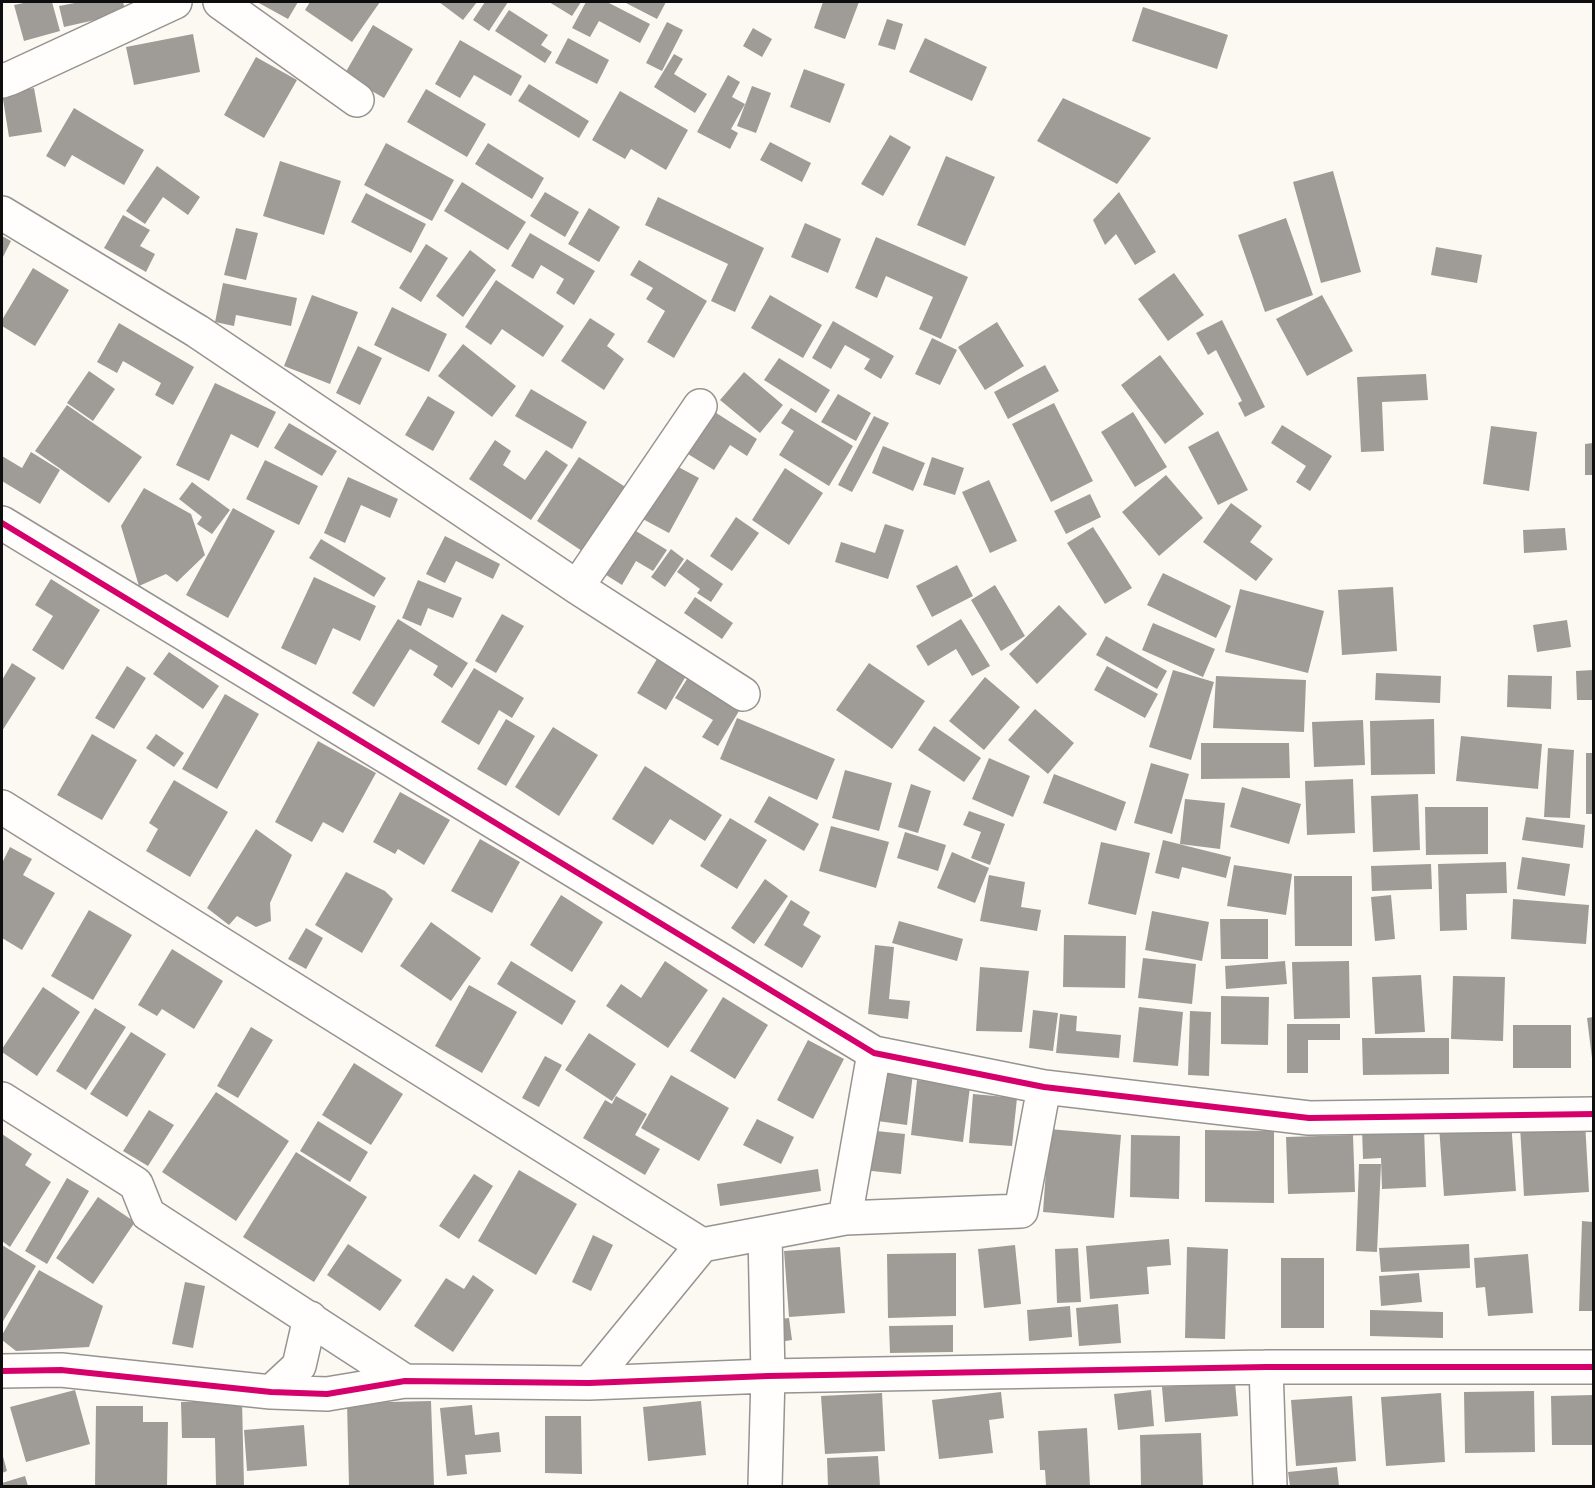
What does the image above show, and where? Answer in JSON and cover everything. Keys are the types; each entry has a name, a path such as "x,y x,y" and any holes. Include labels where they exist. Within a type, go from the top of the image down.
{"street":[{"path":"2,81 175,2"},
{"path":"220,2 357,100"},
{"path":"2,213 197,331 578,587 743,694"},
{"path":"578,587 700,406"},
{"path":"2,523 874,1053 1044,1087 1309,1118 1593,1114"},
{"path":"2,807 702,1245"},
{"path":"844,1218 874,1053"},
{"path":"589,1383 702,1245 844,1218 1021,1211 1044,1087"},
{"path":"2,1099 136,1184 148,1214 405,1381"},
{"path":"765,1234 768,1376 765,1486"},
{"path":"271,1392 299,1366 310,1318"},
{"path":"1266,1367 1270,1486"},
{"path":"2,1371 61,1370 271,1392 327,1394 405,1381 589,1383 768,1376 1266,1367 1593,1368"}],"building":[{"path":"28,2 52,2 60,31 24,41 14,5"},
{"path":"80,2 123,2 126,13 64,27 59,6"},
{"path":"257,2 298,2 288,19"},
{"path":"310,2 380,2 352,42 305,10"},
{"path":"439,2 477,2 463,20"},
{"path":"485,2 508,2 489,31 473,20"},
{"path":"549,2 581,2 572,16"},
{"path":"586,2 607,2 650,24 640,43 599,21 590,37 572,28"},
{"path":"624,2 666,2 657,19"},
{"path":"823,2 859,2 845,39 814,28"},
{"path":"1143,7 1228,35 1217,69 1132,41"},
{"path":"509,10 548,35 541,45 552,52 545,63 495,31"},
{"path":"887,19 903,24 895,50 878,45"},
{"path":"667,22 683,30 662,71 646,63"},
{"path":"373,25 413,49 384,98 344,75"},
{"path":"753,28 772,39 762,57 743,46"},
{"path":"193,34 200,72 134,85 126,47"},
{"path":"568,38 609,60 597,84 555,63"},
{"path":"925,38 987,67 972,101 909,72"},
{"path":"460,40 522,76 511,96 474,75 460,98 435,84"},
{"path":"674,54 683,59 674,74 707,94 695,113 654,87"},
{"path":"256,57 297,80 264,138 224,115"},
{"path":"804,69 845,84 830,123 790,107"},
{"path":"728,75 740,82 732,97 745,104 731,129 738,133 730,149 697,132"},
{"path":"529,84 589,121 579,138 518,101"},
{"path":"752,86 771,93 756,133 737,126"},
{"path":"34,88 42,132 9,137 2,93"},
{"path":"426,89 486,124 467,157 407,122"},
{"path":"620,91 688,130 666,170 631,149 625,159 592,140"},
{"path":"1063,98 1151,138 1117,184 1037,141"},
{"path":"74,108 144,150 124,185 72,155 65,167 46,156"},
{"path":"890,135 911,147 883,196 861,184"},
{"path":"770,142 811,163 802,182 760,160"},
{"path":"386,143 454,180 432,221 364,185"},
{"path":"488,143 544,178 532,199 475,164"},
{"path":"946,156 995,177 965,246 917,225"},
{"path":"280,161 341,181 324,235 263,216"},
{"path":"157,166 200,197 188,215 163,197 145,224 126,211"},
{"path":"1333,171 1361,272 1321,283 1293,182"},
{"path":"462,182 526,222 508,250 444,211"},
{"path":"545,192 579,212 565,237 530,216"},
{"path":"1119,192 1156,252 1135,265 1116,234 1105,245 1093,220"},
{"path":"366,193 426,224 411,253 351,222"},
{"path":"658,197 764,248 735,312 711,301 728,264 645,225"},
{"path":"589,208 620,227 599,262 568,244"},
{"path":"123,215 150,230 140,246 155,254 146,272 104,248"},
{"path":"1286,218 1313,295 1265,312 1238,235"},
{"path":"805,223 841,239 828,273 791,257"},
{"path":"236,228 258,233 246,280 224,275"},
{"path":"530,233 595,271 574,305 556,293 564,279 541,265 533,279 511,266"},
{"path":"2,236 11,241 2,259"},
{"path":"876,237 968,277 941,339 919,329 933,297 886,276 877,298 855,288"},
{"path":"426,244 448,258 421,302 399,288"},
{"path":"1436,247 1482,255 1477,283 1431,275"},
{"path":"470,250 496,270 463,317 436,296"},
{"path":"639,260 707,301 674,358 647,342 665,311 646,299 653,288 630,275"},
{"path":"33,268 69,290 35,346 2,326 2,320"},
{"path":"1174,273 1204,315 1168,341 1138,299"},
{"path":"496,280 564,326 543,357 502,329 491,345 465,327"},
{"path":"223,283 297,298 291,326 236,315 234,326 215,322"},
{"path":"312,295 358,312 330,384 284,366"},
{"path":"770,295 822,325 803,358 751,328"},
{"path":"1322,295 1353,351 1307,376 1276,319"},
{"path":"392,307 447,334 429,372 374,345"},
{"path":"590,318 615,334 607,346 624,359 604,390 561,361"},
{"path":"1222,320 1265,407 1245,417 1238,403 1242,401 1216,350 1208,355 1196,333"},
{"path":"833,321 894,356 881,379 864,369 870,359 845,345 831,369 812,358"},
{"path":"997,322 1024,366 985,390 958,347"},
{"path":"119,323 194,367 173,405 155,395 161,383 123,361 117,373 97,362"},
{"path":"932,338 957,350 940,385 915,374"},
{"path":"463,344 516,386 492,417 438,376"},
{"path":"358,346 382,358 360,405 336,393"},
{"path":"1160,355 1204,414 1165,444 1121,385"},
{"path":"779,358 830,390 816,413 764,380"},
{"path":"1045,365 1059,391 1008,419 994,392"},
{"path":"89,371 115,389 93,421 67,403"},
{"path":"744,372 783,405 760,433 720,400"},
{"path":"1426,374 1428,400 1382,402 1384,451 1361,452 1357,377"},
{"path":"215,383 276,412 258,448 231,434 209,481 176,465"},
{"path":"531,389 587,422 572,449 515,416"},
{"path":"838,394 871,413 856,441 821,422"},
{"path":"428,396 455,412 433,451 405,435"},
{"path":"1054,403 1093,481 1051,502 1012,424"},
{"path":"67,405 142,457 109,503 35,451"},
{"path":"791,408 853,446 829,486 779,455 794,431 781,423"},
{"path":"710,409 757,439 747,456 730,445 714,470 683,451"},
{"path":"1133,412 1167,467 1135,487 1101,432"},
{"path":"874,416 889,423 852,492 838,485"},
{"path":"289,423 337,451 322,476 274,448"},
{"path":"1282,425 1332,456 1310,491 1296,482 1306,466 1271,443"},
{"path":"1491,426 1537,432 1529,491 1483,484"},
{"path":"1218,431 1248,490 1218,505 1188,447"},
{"path":"495,440 511,451 503,465 525,480 546,450 568,465 531,520 469,479"},
{"path":"1593,443 1593,475 1585,475 1585,444"},
{"path":"883,446 925,463 913,491 872,473"},
{"path":"31,452 60,470 40,504 2,481 2,456 22,468"},
{"path":"579,457 627,488 585,553 537,521"},
{"path":"932,457 964,468 955,495 923,485"},
{"path":"265,460 318,486 299,525 246,499"},
{"path":"669,462 699,478 669,533 639,517"},
{"path":"785,468 823,493 789,545 752,520"},
{"path":"1166,475 1203,518 1159,556 1122,512"},
{"path":"348,477 398,499 390,518 361,505 345,543 324,533"},
{"path":"989,480 1017,541 990,553 962,492"},
{"path":"192,482 230,510 212,534 197,524 202,517 179,499"},
{"path":"144,488 191,514 205,555 177,582 166,574 139,586 121,526"},
{"path":"1090,494 1101,517 1066,534 1054,511"},
{"path":"1231,503 1262,526 1250,542 1273,559 1256,581 1203,542"},
{"path":"233,508 275,531 228,618 186,595"},
{"path":"736,517 759,533 732,571 710,556"},
{"path":"885,524 904,530 888,579 835,562 841,542 875,553"},
{"path":"1093,527 1132,588 1105,604 1067,543"},
{"path":"631,528 667,550 653,571 636,561 622,585 603,573"},
{"path":"1565,528 1567,550 1524,553 1523,530"},
{"path":"445,536 500,564 493,579 456,561 445,583 426,574"},
{"path":"321,539 386,578 374,597 309,558"},
{"path":"671,549 684,559 665,587 651,577"},
{"path":"687,559 723,584 711,602 697,593 700,589 677,572"},
{"path":"957,565 973,596 932,617 916,586"},
{"path":"1163,573 1231,606 1216,638 1147,605"},
{"path":"314,577 376,606 360,641 333,628 316,665 281,648"},
{"path":"51,579 100,610 63,670 32,650 53,616 35,605"},
{"path":"418,580 462,598 453,618 428,608 421,626 402,618"},
{"path":"995,585 1025,636 1001,651 971,600"},
{"path":"1393,587 1397,651 1342,655 1338,590"},
{"path":"1240,589 1324,611 1308,673 1225,652"},
{"path":"695,597 733,623 722,639 684,613"},
{"path":"1059,605 1087,634 1037,684 1009,654"},
{"path":"502,614 524,626 496,673 475,661"},
{"path":"398,619 468,663 452,688 433,675 438,666 410,649 374,707 352,693"},
{"path":"961,619 990,666 972,676 956,649 928,666 916,646"},
{"path":"1567,620 1571,647 1537,652 1533,625"},
{"path":"1153,623 1215,649 1203,677 1142,650"},
{"path":"1106,636 1167,671 1157,689 1096,655"},
{"path":"169,652 219,686 203,709 153,674"},
{"path":"657,659 686,676 666,710 637,693"},
{"path":"12,663 36,678 2,731 2,680"},
{"path":"869,663 925,701 892,749 836,710"},
{"path":"127,666 146,678 114,729 95,718"},
{"path":"1107,666 1158,694 1145,718 1094,690"},
{"path":"474,668 524,698 512,718 499,710 479,745 441,722"},
{"path":"1173,670 1214,682 1191,760 1149,747"},
{"path":"1593,670 1593,700 1577,700 1576,671"},
{"path":"1376,673 1441,676 1440,703 1375,700"},
{"path":"1508,675 1552,676 1551,709 1507,707"},
{"path":"1216,676 1306,680 1304,732 1213,728"},
{"path":"985,677 1020,707 984,750 949,721"},
{"path":"687,679 739,711 718,746 702,737 713,720 675,698"},
{"path":"225,694 259,714 217,789 182,769"},
{"path":"1035,709 1074,743 1048,774 1008,740"},
{"path":"737,718 835,759 817,800 720,759"},
{"path":"506,719 535,736 506,786 477,769"},
{"path":"1434,719 1435,774 1371,775 1370,721"},
{"path":"1363,720 1365,765 1314,767 1312,722"},
{"path":"934,726 981,758 964,782 918,750"},
{"path":"553,727 598,755 559,816 515,787"},
{"path":"92,734 137,760 102,820 57,795"},
{"path":"156,734 184,753 174,767 146,748"},
{"path":"1461,736 1542,744 1538,789 1456,781"},
{"path":"318,741 376,773 343,833 323,822 312,842 275,822"},
{"path":"1201,743 1289,743 1290,778 1201,779"},
{"path":"1548,748 1574,750 1570,818 1544,817"},
{"path":"1586,753 1593,753 1593,814 1586,814"},
{"path":"989,758 1030,776 1013,817 972,799"},
{"path":"1151,763 1189,774 1172,834 1134,823"},
{"path":"645,766 722,815 705,841 670,819 653,845 612,819"},
{"path":"845,770 892,783 879,831 832,818"},
{"path":"1054,774 1126,802 1116,831 1043,803"},
{"path":"1353,779 1355,833 1307,835 1305,781"},
{"path":"174,780 228,812 190,877 146,851 158,829 149,823"},
{"path":"911,784 931,791 918,833 898,827"},
{"path":"1242,787 1301,804 1289,844 1230,827"},
{"path":"400,792 450,820 424,865 398,849 395,854 373,842"},
{"path":"1418,794 1420,850 1373,852 1371,796"},
{"path":"769,796 819,824 804,851 754,822"},
{"path":"1185,799 1225,803 1220,849 1180,844"},
{"path":"1425,807 1488,807 1488,854 1426,855"},
{"path":"969,811 1005,824 990,865 971,858 981,832 963,825"},
{"path":"1526,817 1585,825 1583,848 1522,840"},
{"path":"730,818 767,840 737,889 700,866"},
{"path":"831,826 889,842 876,888 819,871"},
{"path":"256,829 292,855 270,903 271,921 256,927 237,916 229,925 207,908"},
{"path":"905,832 946,845 938,871 897,858"},
{"path":"480,839 520,862 492,913 451,891"},
{"path":"1163,840 1231,857 1226,878 1182,867 1179,879 1155,873"},
{"path":"1101,842 1150,853 1136,915 1088,904"},
{"path":"10,847 32,859 23,875 55,893 22,950 2,938 2,863"},
{"path":"952,852 989,868 975,903 937,888"},
{"path":"1522,857 1570,864 1565,896 1517,889"},
{"path":"1506,862 1507,893 1466,894 1467,930 1440,931 1438,864"},
{"path":"1431,864 1432,889 1372,891 1371,866"},
{"path":"1234,865 1292,874 1286,915 1227,906"},
{"path":"346,872 385,891 393,899 362,953 315,925"},
{"path":"989,875 1025,882 1021,907 1041,910 1037,931 980,921"},
{"path":"1294,876 1352,876 1352,946 1295,946"},
{"path":"765,879 788,896 754,944 731,928"},
{"path":"561,895 603,922 572,972 530,945"},
{"path":"1391,895 1395,939 1375,941 1371,897"},
{"path":"1513,899 1589,905 1586,944 1511,939"},
{"path":"791,900 810,912 803,925 821,936 802,968 764,945"},
{"path":"89,910 132,935 93,1000 51,976"},
{"path":"1152,911 1209,922 1202,961 1145,950"},
{"path":"1220,919 1268,919 1268,959 1221,959"},
{"path":"899,921 963,939 957,961 892,943"},
{"path":"431,922 481,958 451,1001 400,966"},
{"path":"306,928 323,938 306,969 288,959"},
{"path":"1064,935 1126,936 1125,988 1063,987"},
{"path":"875,945 894,947 889,999 910,1001 908,1019 868,1014"},
{"path":"172,949 223,981 194,1029 162,1009 157,1016 138,1005"},
{"path":"1143,958 1196,964 1192,1004 1138,998"},
{"path":"511,961 576,1001 562,1025 497,984"},
{"path":"665,961 708,990 668,1048 606,1006 621,984 641,998"},
{"path":"1285,961 1287,984 1226,989 1225,966"},
{"path":"1349,961 1350,1018 1294,1019 1292,962"},
{"path":"980,967 1029,971 1022,1032 976,1031"},
{"path":"1421,975 1425,1032 1375,1034 1372,977"},
{"path":"1453,976 1505,977 1503,1041 1451,1039"},
{"path":"469,985 517,1012 482,1073 435,1046"},
{"path":"43,987 80,1012 37,1076 2,1052 2,1049"},
{"path":"1221,996 1269,997 1268,1045 1221,1044"},
{"path":"723,997 768,1025 735,1079 690,1051"},
{"path":"1139,1007 1183,1012 1178,1066 1133,1062"},
{"path":"95,1008 126,1027 86,1090 56,1071"},
{"path":"1033,1010 1058,1013 1053,1051 1029,1048"},
{"path":"1190,1011 1211,1012 1209,1076 1188,1075"},
{"path":"1060,1014 1077,1016 1076,1031 1121,1035 1119,1058 1056,1053"},
{"path":"1593,1017 1593,1058 1592,1058 1587,1018"},
{"path":"1287,1024 1340,1024 1340,1040 1308,1040 1308,1073 1287,1073"},
{"path":"1513,1025 1571,1025 1571,1068 1513,1068"},
{"path":"251,1027 273,1040 238,1098 217,1086"},
{"path":"131,1032 166,1054 127,1117 90,1094"},
{"path":"589,1033 636,1064 612,1101 565,1070"},
{"path":"1362,1038 1449,1038 1449,1074 1363,1075"},
{"path":"808,1040 844,1059 813,1119 777,1100"},
{"path":"545,1056 562,1065 539,1107 522,1098"},
{"path":"354,1063 403,1094 371,1145 322,1115"},
{"path":"877,1069 913,1073 907,1125 870,1120"},
{"path":"671,1075 729,1108 699,1161 641,1128"},
{"path":"917,1080 970,1087 963,1142 911,1135"},
{"path":"216,1092 289,1141 236,1221 162,1172"},
{"path":"973,1094 1017,1098 1012,1146 969,1143"},
{"path":"616,1096 647,1114 635,1135 660,1149 645,1175 583,1138 605,1100 612,1104"},
{"path":"149,1110 174,1125 148,1166 123,1151"},
{"path":"757,1119 794,1137 781,1164 743,1145"},
{"path":"318,1121 368,1152 350,1182 300,1151"},
{"path":"1511,1121 1516,1191 1444,1196 1439,1126"},
{"path":"1585,1122 1589,1192 1524,1196 1520,1126"},
{"path":"1424,1127 1426,1187 1382,1189 1381,1158 1363,1159 1362,1129"},
{"path":"1049,1129 1121,1135 1114,1218 1043,1212"},
{"path":"867,1130 905,1134 901,1174 862,1170"},
{"path":"1205,1130 1274,1131 1274,1203 1205,1202"},
{"path":"2,1134 32,1154 25,1165 51,1182 10,1247 2,1241"},
{"path":"1131,1135 1180,1136 1179,1199 1130,1197"},
{"path":"1353,1135 1355,1192 1288,1194 1286,1137"},
{"path":"296,1152 367,1197 314,1282 243,1237"},
{"path":"1359,1164 1381,1164 1377,1252 1356,1251"},
{"path":"818,1169 821,1191 720,1206 717,1184"},
{"path":"519,1170 577,1204 536,1275 478,1241"},
{"path":"474,1174 493,1186 459,1239 439,1226"},
{"path":"67,1178 89,1191 47,1264 25,1251"},
{"path":"98,1197 135,1222 93,1284 56,1258"},
{"path":"1582,1221 1593,1222 1593,1311 1579,1311"},
{"path":"593,1235 613,1245 591,1291 572,1282"},
{"path":"1169,1239 1171,1265 1147,1267 1149,1294 1090,1299 1086,1246"},
{"path":"348,1244 402,1280 380,1311 327,1275"},
{"path":"1469,1244 1470,1268 1381,1272 1379,1248"},
{"path":"2,1245 36,1266 2,1323"},
{"path":"1015,1245 1021,1304 984,1308 978,1249"},
{"path":"840,1247 845,1313 789,1317 784,1251"},
{"path":"1187,1247 1228,1249 1225,1339 1185,1338"},
{"path":"1078,1248 1081,1302 1057,1303 1055,1249"},
{"path":"956,1253 956,1316 888,1318 887,1254"},
{"path":"1528,1254 1533,1313 1488,1316 1485,1287 1476,1288 1474,1258"},
{"path":"1281,1258 1324,1258 1324,1328 1281,1328"},
{"path":"39,1270 103,1306 89,1347 16,1351 2,1340 2,1335"},
{"path":"1419,1273 1422,1302 1381,1306 1379,1276"},
{"path":"473,1275 494,1290 453,1352 414,1326 446,1278 464,1289"},
{"path":"185,1282 205,1286 193,1348 172,1344"},
{"path":"1118,1304 1121,1343 1079,1346 1076,1308"},
{"path":"1070,1306 1072,1337 1029,1341 1027,1310"},
{"path":"1370,1310 1443,1312 1443,1338 1370,1336"},
{"path":"789,1318 792,1340 773,1343 771,1320"},
{"path":"953,1325 953,1352 890,1353 889,1326"},
{"path":"1235,1382 1238,1416 1165,1422 1162,1387"},
{"path":"75,1390 90,1444 26,1462 10,1407"},
{"path":"1151,1390 1154,1426 1118,1430 1114,1394"},
{"path":"1534,1391 1535,1452 1465,1453 1464,1392"},
{"path":"1001,1392 1004,1418 989,1420 993,1453 939,1459 932,1400"},
{"path":"882,1393 885,1451 825,1454 821,1396"},
{"path":"1441,1393 1445,1462 1386,1466 1381,1397"},
{"path":"1593,1395 1593,1445 1552,1445 1551,1396"},
{"path":"1352,1396 1356,1461 1296,1466 1291,1400"},
{"path":"242,1401 244,1486 216,1486 215,1438 182,1438 181,1402"},
{"path":"431,1401 434,1486 349,1486 347,1403"},
{"path":"701,1401 706,1455 648,1461 643,1407"},
{"path":"472,1405 475,1435 499,1432 501,1452 465,1455 467,1474 447,1476 440,1408"},
{"path":"96,1406 143,1406 143,1422 168,1422 167,1486 95,1486"},
{"path":"545,1416 581,1416 582,1474 545,1473"},
{"path":"304,1425 307,1466 247,1471 244,1430"},
{"path":"1087,1428 1090,1486 1046,1486 1045,1470 1040,1470 1038,1431"},
{"path":"1201,1433 1203,1486 1141,1486 1140,1435"},
{"path":"2,1453 7,1471 2,1473"},
{"path":"878,1456 880,1486 828,1486 827,1458"},
{"path":"1337,1467 1339,1486 1290,1486 1288,1472"},
{"path":"25,1476 28,1486 2,1486 2,1483"}],"cycle path":[{"path":"2,523 874,1053 1044,1087 1309,1118 1594,1114"},
{"path":"2,1371 61,1370 271,1392 327,1394 405,1381 589,1383 768,1376 1266,1367 1594,1367"}]}
